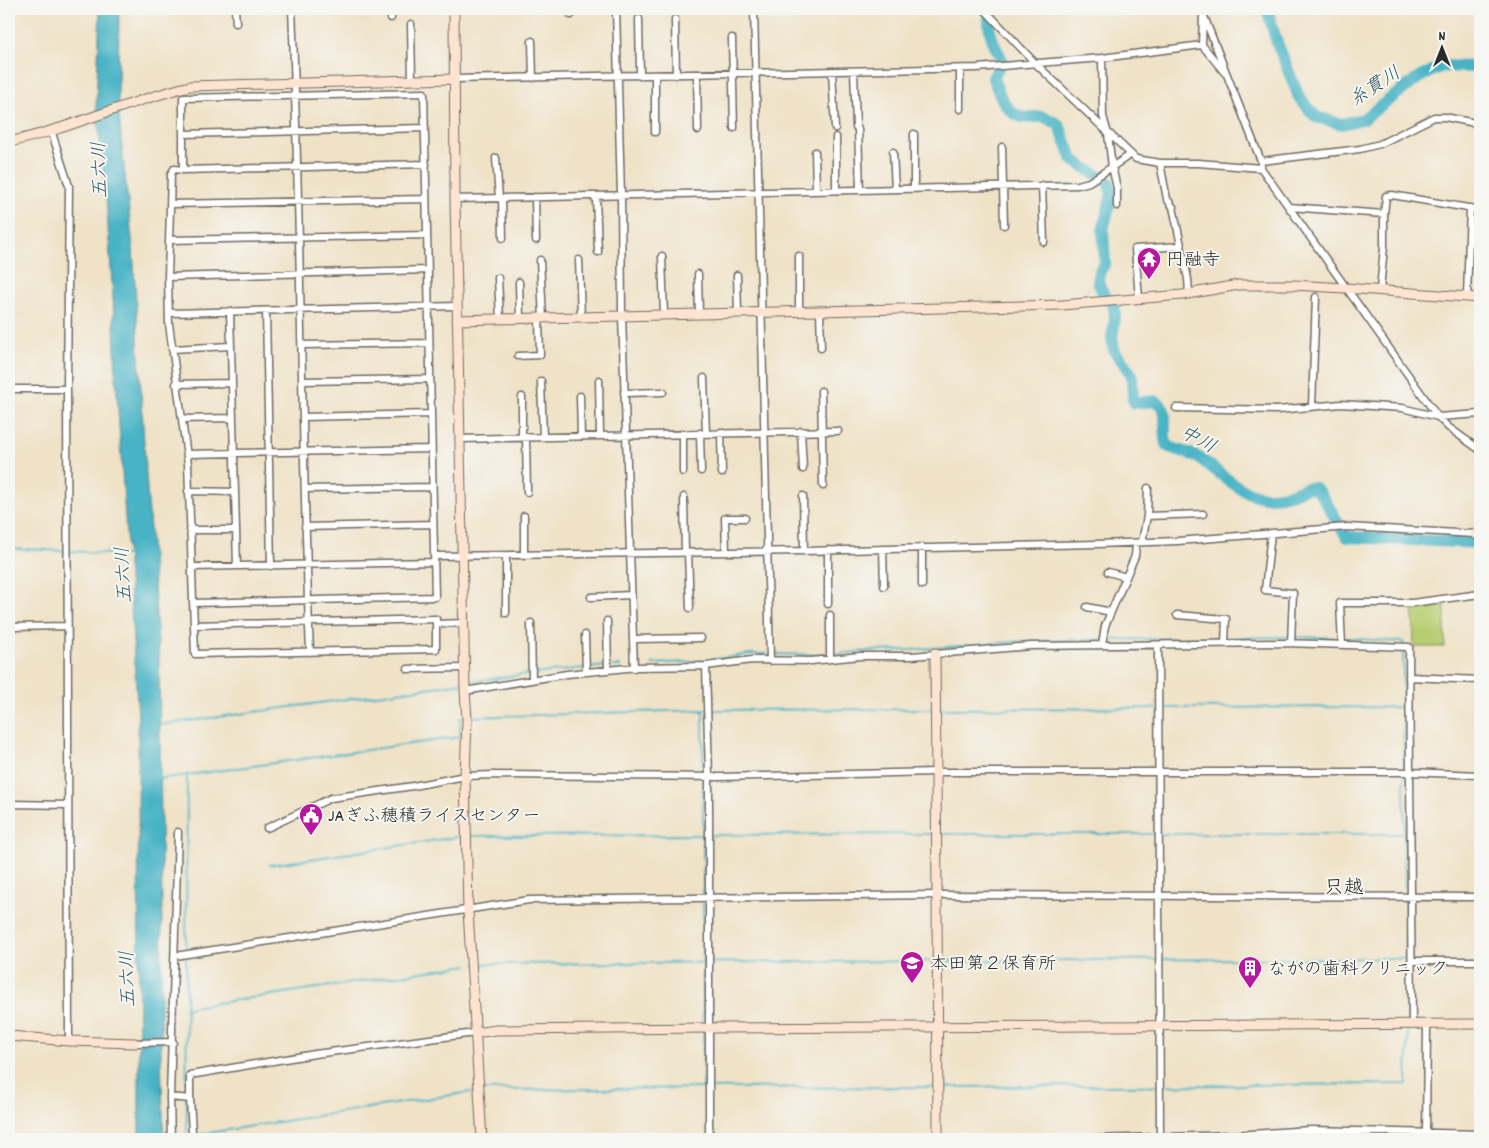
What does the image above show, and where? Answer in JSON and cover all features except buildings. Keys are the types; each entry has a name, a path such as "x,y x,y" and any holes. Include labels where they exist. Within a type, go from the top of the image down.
{"street":[{"path":"235,9 236,23"},
{"path":"292,9 301,273 305,527 310,652"},
{"path":"390,9 391,18"},
{"path":"454,9 454,199 464,668 467,719 465,776 468,910 482,1139"},
{"path":"616,9 625,435 634,668"},
{"path":"754,9 770,661"},
{"path":"984,9 1036,64 1136,159 1261,168"},
{"path":"1202,12 1202,45 1228,76"},
{"path":"1202,12 1261,161 1261,168 1438,417 1448,427 1480,450"},
{"path":"639,19 640,76"},
{"path":"675,19 676,75"},
{"path":"410,24 412,80"},
{"path":"732,38 734,128"},
{"path":"532,41 533,78"},
{"path":"9,142 55,129 155,94 190,86 756,72 960,69 1102,58 1202,45"},
{"path":"1102,58 1104,116 1117,188 1116,206"},
{"path":"960,69 960,109"},
{"path":"832,71 834,128"},
{"path":"854,71 860,190"},
{"path":"697,74 698,130"},
{"path":"655,75 655,132"},
{"path":"183,170 183,98 424,93 435,597 193,603"},
{"path":"1261,161 1360,149 1380,144 1434,117 1460,119 1480,124"},
{"path":"184,134 425,128"},
{"path":"55,129 69,186 67,389 69,1041"},
{"path":"914,134 914,188"},
{"path":"836,137 836,190"},
{"path":"1002,147 1004,225"},
{"path":"815,152 816,190"},
{"path":"893,152 895,189"},
{"path":"454,199 1084,184 1130,155"},
{"path":"496,158 503,238"},
{"path":"1160,162 1167,199 1174,207 1188,279 1189,294"},
{"path":"194,625 436,619 436,649 195,654 187,454 169,324 168,277 171,174 174,169 426,164"},
{"path":"1042,186 1044,242"},
{"path":"1380,290 1386,196 1392,195 1480,210"},
{"path":"596,196 598,252"},
{"path":"535,197 536,240"},
{"path":"171,204 426,199"},
{"path":"1289,207 1384,214"},
{"path":"1467,297 1470,208"},
{"path":"169,240 427,235"},
{"path":"1139,298 1135,249 1181,246"},
{"path":"662,256 664,315"},
{"path":"799,256 799,311"},
{"path":"518,356 540,355 540,260"},
{"path":"579,260 581,317"},
{"path":"168,277 428,270"},
{"path":"698,274 699,314"},
{"path":"737,275 738,312"},
{"path":"498,278 500,319"},
{"path":"519,282 520,318"},
{"path":"457,320 1062,305 1189,294 1238,285 1293,285 1480,298"},
{"path":"1312,406 1316,297"},
{"path":"170,313 457,306"},
{"path":"820,310 821,348"},
{"path":"266,311 271,566"},
{"path":"230,312 237,566"},
{"path":"302,345 429,343"},
{"path":"172,349 230,346"},
{"path":"303,381 430,378"},
{"path":"701,471 704,378"},
{"path":"599,380 600,436"},
{"path":"541,381 542,437"},
{"path":"176,384 231,383"},
{"path":"9,389 67,389"},
{"path":"821,391 823,486"},
{"path":"624,393 663,392"},
{"path":"580,396 581,436"},
{"path":"522,398 527,492"},
{"path":"1176,408 1278,410 1341,404 1402,408 1438,417 1480,414"},
{"path":"304,417 430,414"},
{"path":"182,419 232,418"},
{"path":"460,439 764,431 838,431"},
{"path":"802,431 803,469"},
{"path":"720,432 722,473"},
{"path":"683,433 683,472"},
{"path":"187,454 432,449"},
{"path":"305,489 432,487"},
{"path":"1103,641 1105,626 1135,556 1148,516 1148,488"},
{"path":"188,491 235,492"},
{"path":"803,496 804,551"},
{"path":"684,497 690,608"},
{"path":"1148,516 1202,514"},
{"path":"524,516 524,556"},
{"path":"726,552 724,518 744,518"},
{"path":"305,527 433,524"},
{"path":"192,567 307,565 462,557 804,551 1139,542 1196,540 1347,528 1477,534"},
{"path":"190,530 236,530"},
{"path":"1271,533 1265,590 1293,593 1291,643"},
{"path":"922,547 922,585"},
{"path":"883,549 884,586"},
{"path":"828,550 828,604"},
{"path":"506,556 506,613"},
{"path":"1108,572 1126,578"},
{"path":"1342,644 1340,603 1412,603 1480,594"},
{"path":"590,597 631,595"},
{"path":"1087,607 1111,612"},
{"path":"830,615 830,659"},
{"path":"1176,615 1226,619 1226,643"},
{"path":"607,621 608,670"},
{"path":"531,622 532,680"},
{"path":"436,624 464,623"},
{"path":"9,627 67,626"},
{"path":"585,635 586,672"},
{"path":"632,640 701,638"},
{"path":"465,691 608,670 706,666 752,660 811,661 860,656 912,656 1103,641 1158,645 1291,643 1409,648 1412,1024"},
{"path":"1158,645 1160,1138"},
{"path":"934,653 938,895 938,1139"},
{"path":"706,666 709,776 709,1139"},
{"path":"408,669 464,668"},
{"path":"1409,676 1480,680"},
{"path":"267,828 331,798 465,776 709,776 936,772 1409,772 1480,775"},
{"path":"9,804 68,805"},
{"path":"171,1139 170,1042 175,956 178,832"},
{"path":"175,956 529,900 938,895 1480,896"},
{"path":"1411,961 1480,960"},
{"path":"193,1137 190,1075 315,1054 496,1030 1480,1024"},
{"path":"1426,1136 1427,1025"},
{"path":"9,1036 69,1041 170,1042"},
{"path":"170,1097 190,1098"},
{"path":"1091,1139 1235,1137 1294,1131 1352,1131 1426,1136 1480,1134"},
{"path":"1294,1131 1294,1139"},
{"path":"1352,1131 1352,1139"}],"green space":[{"path":"1445,604 1445,647 1414,647 1413,607"}],"water":[{"path":"100,9 119,9 118,98 133,248 159,656 162,905 161,1059 164,1139 139,1139 138,717 106,198 96,105"}],"waterway":[{"name":"中川","path":"990,9 989,23 991,35 1002,60 993,78 1000,96 1007,107 1016,115 1027,118 1044,117 1059,125 1073,160 1108,182 1112,193 1103,230 1105,263 1099,273 1098,282 1104,295 1114,305 1115,318 1112,338 1114,350 1132,375 1133,399 1135,403 1155,401 1161,405 1165,413 1165,440 1169,447 1199,458 1230,482 1256,495 1266,497 1279,496 1306,488 1315,488 1347,537 1480,543"},
{"name":"糸貫川","path":"1267,9 1276,40 1299,97 1316,117 1342,124 1363,119 1420,77 1442,66 1480,67"},
{"path":"9,548 65,551"},
{"name":"五六川","path":"70,551 128,555"},
{"path":"772,654 824,655 1024,641 1289,637"},
{"path":"1293,637 1339,638"},
{"path":"1343,638 1403,642 1403,645"},
{"path":"1403,649 1404,770"},
{"path":"652,664 704,661 750,654 767,654"},
{"path":"589,668 605,666"},
{"path":"612,666 620,666"},
{"path":"534,674 584,668"},
{"path":"467,682 529,674"},
{"path":"160,725 463,683"},
{"path":"1161,708 1404,707"},
{"path":"939,709 1156,708"},
{"path":"469,717 703,710 931,709"},
{"path":"703,710 703,896"},
{"path":"159,779 460,737 460,718 464,717"},
{"path":"1404,774 1405,895"},
{"path":"186,952 187,775"},
{"path":"468,836 933,834"},
{"path":"941,834 1156,834"},
{"path":"1161,834 1405,834"},
{"path":"270,865 464,836"},
{"path":"1405,899 1408,1022"},
{"path":"703,900 703,1026"},
{"path":"186,957 187,1139"},
{"path":"940,961 1407,958"},
{"path":"475,964 935,961"},
{"path":"185,1008 468,965"},
{"path":"941,1087 1407,1084 1408,1027"},
{"path":"703,1030 703,1088"},
{"path":"711,1088 934,1087"},
{"path":"481,1090 707,1088"},
{"path":"195,1135 477,1091"}],"place":[{"name":"円融寺","path":"1149,280"},
{"name":"JAぎふ穂積ライスセンター","path":"311,836"},
{"name":"本田第２保育所","path":"912,984"},
{"name":"ながの歯科クリニック","path":"1250,989"}],"district":[{"name":"只越","path":"1344,886"}]}
